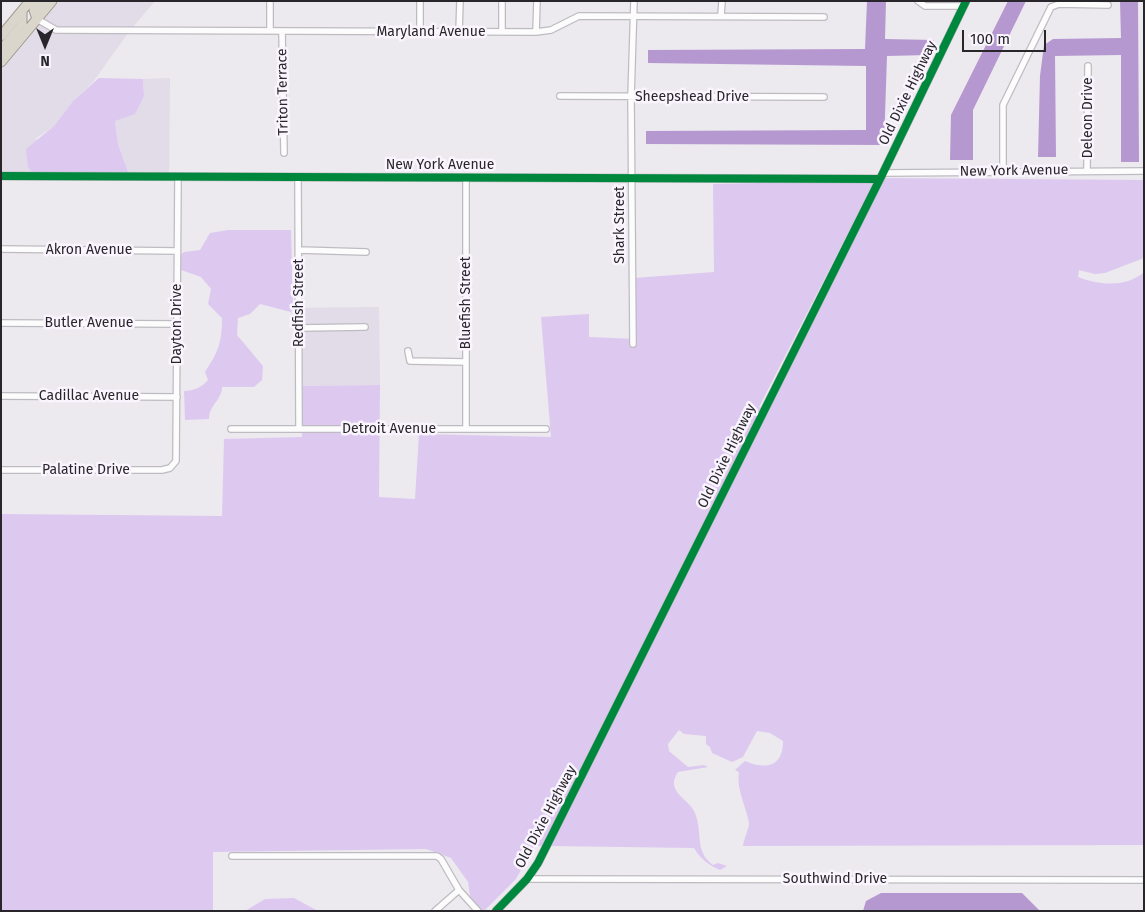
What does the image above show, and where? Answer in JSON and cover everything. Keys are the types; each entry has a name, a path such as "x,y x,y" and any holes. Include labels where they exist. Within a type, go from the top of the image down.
{"highway":[{"path":"1,36 30,1"},
{"path":"37,19 34,17 34,10 41,1"},
{"path":"1,62 52,1"},
{"path":"1,50 22,25 22,10"}],"street":[{"path":"270,1 270,31"},
{"path":"420,1 420,32"},
{"path":"460,1 460,32"},
{"path":"502,1 502,32"},
{"path":"536,32 537,1"},
{"name":"Shark Street","path":"633,344 631,97 634,1"},
{"path":"721,16 722,1"},
{"path":"918,1 925,6 965,4"},
{"name":"Old Dixie Highway","path":"496,911 527,879 538,863 965,4"},
{"path":"1003,171 1003,105 1051,7 1059,4 1108,5"},
{"name":"Maryland Avenue","path":"37,19 56,30 536,32 551,30 579,16 824,17"},
{"name":"Triton Terrace","path":"282,31 284,153"},
{"name":"Deleon Drive","path":"1087,170 1088,66"},
{"name":"Sheepshead Drive","path":"560,96 824,97"},
{"name":"New York Avenue","path":"1,176 632,178 881,176 1003,171 1144,171"},
{"name":"Redfish Street","path":"298,177 299,429"},
{"name":"Dayton Drive","path":"170,468 176,461 178,178"},
{"name":"Bluefish Street","path":"466,178 466,429"},
{"name":"Akron Avenue","path":"1,250 177,251"},
{"path":"299,250 366,252"},
{"name":"Butler Avenue","path":"1,323 177,324"},
{"path":"299,328 365,327"},
{"path":"408,351 410,361 466,362"},
{"name":"Cadillac Avenue","path":"1,396 177,397"},
{"name":"Detroit Avenue","path":"232,429 546,429"},
{"name":"Palatine Drive","path":"1,470 162,470 170,468"},
{"path":"232,856 437,856 441,858 459,890 478,911"},
{"name":"Southwind Drive","path":"527,879 1144,880"},
{"path":"436,911 459,890"}],"shaded area":[{"path":"58,1 155,1 128,33 93,82 73,101 54,126 35,139 129,173 118,144 115,121 144,96 143,79 170,78 169,174 1,173 1,67"},
{"path":"867,1 886,1 885,39 934,40 928,55 887,56 884,145 646,144 646,131 866,130 866,66 648,63 648,50 865,49"},
{"path":"1008,1 1026,1 973,110 973,160 950,160 951,115"},
{"path":"1120,1 1138,1 1139,162 1121,162 1121,55 1055,56 1056,157 1038,157 1040,76 1044,45 1053,39 1121,38"},
{"path":"99,78 143,79 144,96 135,114 115,121 118,144 129,174 33,173 28,167 26,149 54,126 73,101"},
{"path":"883,178 1144,180 1144,258 1105,273 1095,274 1079,270 1078,277 1112,284 1129,281 1144,272 1144,845 743,846 749,823 740,791 739,772 735,770 745,761 766,765 777,761 782,750 783,741 770,733 757,731 743,757 732,762 712,753 710,747 706,744 706,736 684,734 679,730 668,744 669,751 688,767 704,765 708,767 678,772 674,785 679,795 695,813 703,854 713,865 718,863 727,866 720,870 712,866 694,848 550,846"},
{"path":"874,182 759,407 762,408 543,846 534,846 516,879 484,911 472,911 468,882 451,858 426,849 213,852 213,911 1,911 1,514 222,516 224,439 302,437 300,386 380,385 379,497 415,499 419,434 551,437 541,317 589,314 589,337 636,339 634,278 714,272 713,184"},
{"path":"228,230 291,230 293,308 291,308 291,312 260,304 250,314 238,318 237,335 263,366 262,380 254,387 222,387 220,396 211,410 209,419 185,420 184,391 198,388 208,380 205,372 218,347 222,318 208,304 211,289 201,277 181,270 176,259 184,252 200,250 210,233"},
{"path":"379,307 380,385 300,386 291,308"},
{"path":"881,893 1022,893 1040,911 863,911 866,901"},
{"path":"294,898 318,911 245,911 265,899"}],"cycle path":[{"path":"496,911 527,879 538,863 883,173 966,1"},
{"path":"1,176 879,179"}]}
